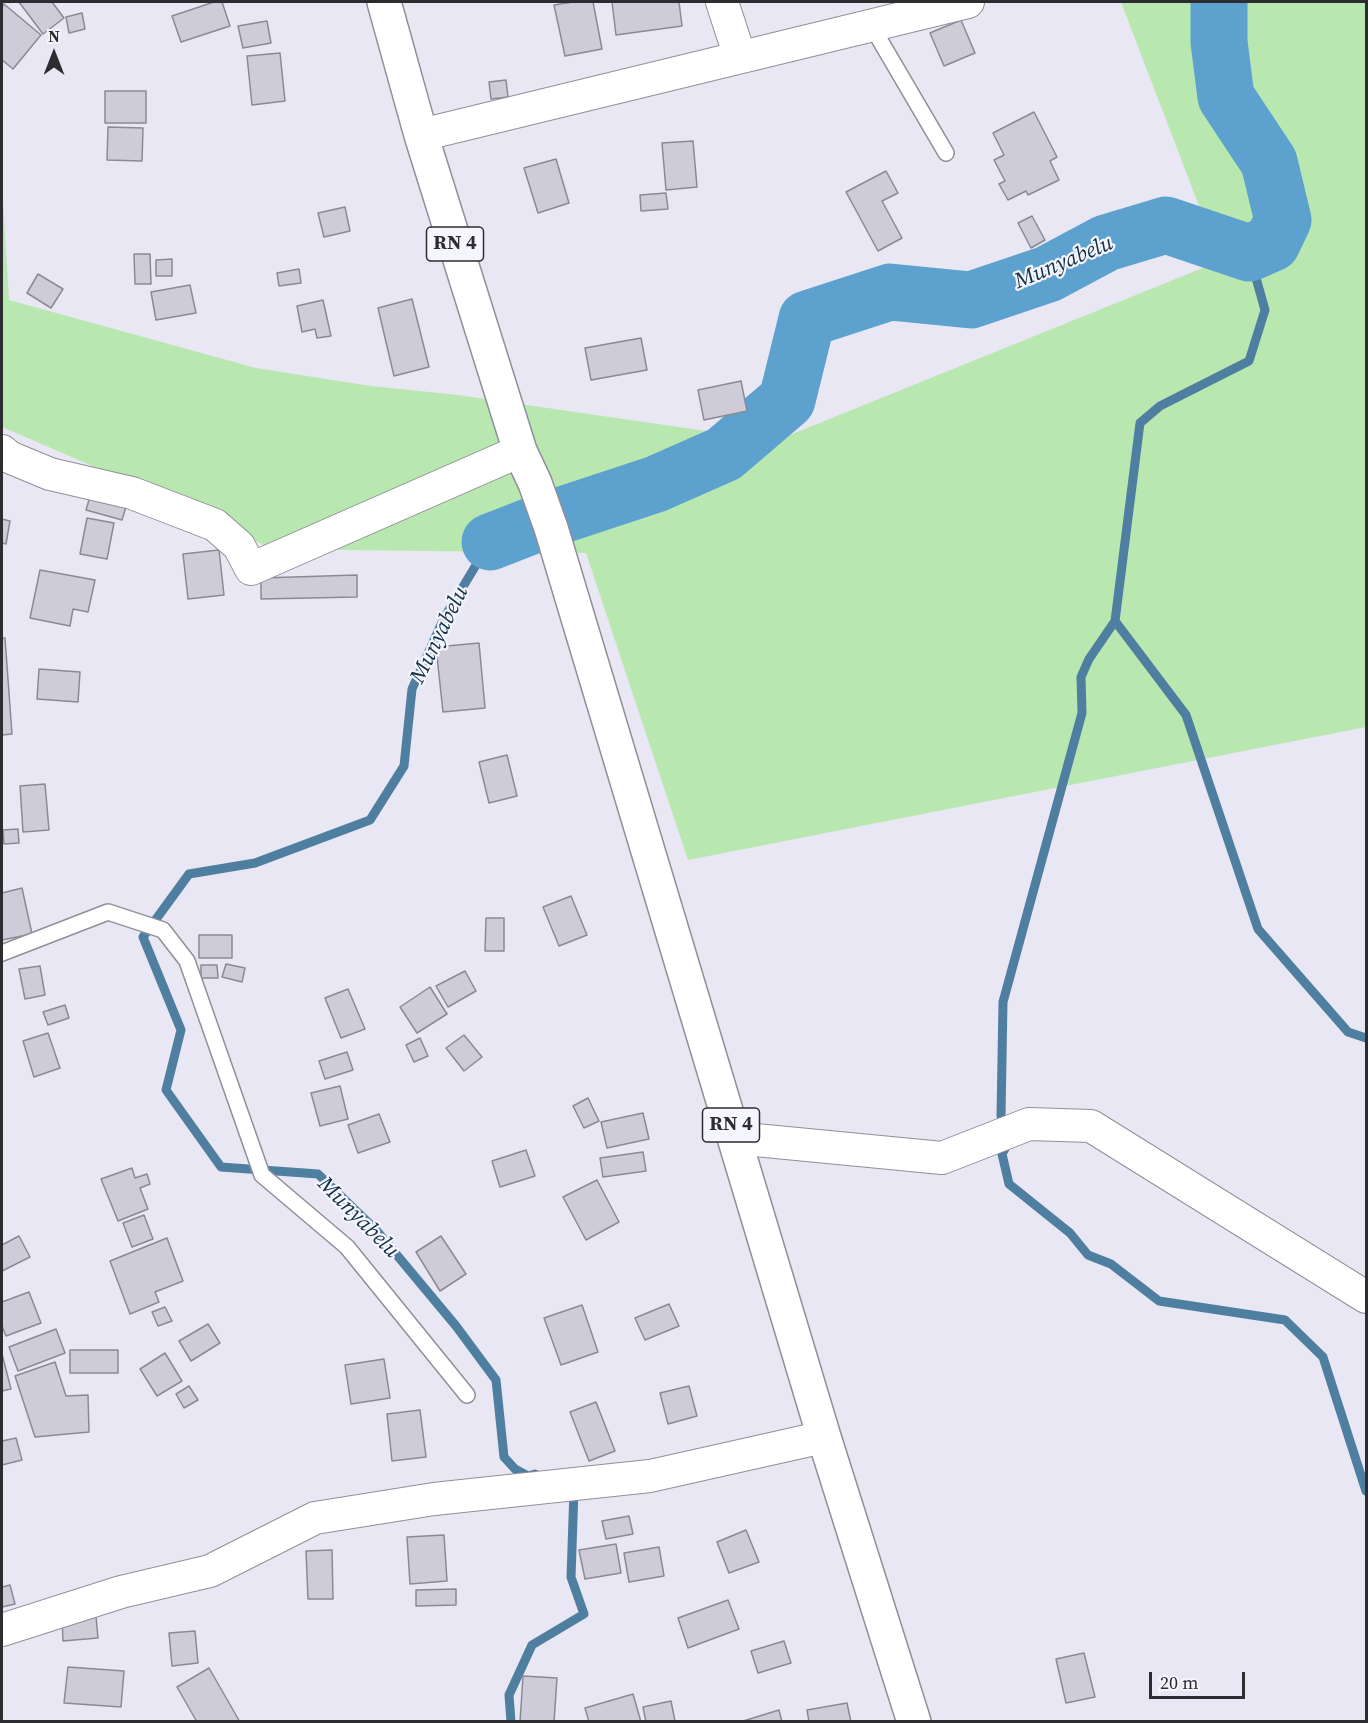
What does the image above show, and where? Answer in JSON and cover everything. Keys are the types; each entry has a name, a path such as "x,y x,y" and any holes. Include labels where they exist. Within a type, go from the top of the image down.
{"highway":[{"name":"RN 4","path":"384,2 421,135 520,451 535,483 551,528 824,1437 914,1722"}],"street":[{"path":"722,2 740,57"},
{"path":"421,135 968,2"},
{"path":"2,451 9,457 50,474 132,493 215,525 239,546 251,569 520,451"},
{"path":"735,1138 942,1158 1029,1124 1091,1126 1366,1297"},
{"path":"2,1629 121,1592 210,1571 315,1518 434,1499 650,1476 824,1437"}],"lane":[{"path":"871,25 946,153"},
{"path":"2,953 108,912 163,930 187,962 262,1175 347,1247 467,1395"}],"green space":[{"path":"1121,2 1366,2 1366,727 688,860 586,553 272,549 169,499 2,427 2,184 9,300 256,368 371,386 458,395 775,441 1220,261"}],"building":[{"path":"19,2 52,2 64,18 43,34"},
{"path":"214,2 222,2 230,26 181,42 172,16"},
{"path":"593,2 602,49 565,56 554,5"},
{"path":"612,2 679,2 682,26 616,35"},
{"path":"4,4 41,35 13,69 2,60 2,7"},
{"path":"82,13 85,29 69,33 66,17"},
{"path":"961,20 975,53 944,66 930,33"},
{"path":"267,21 271,43 243,48 238,26"},
{"path":"280,53 285,101 252,105 247,56"},
{"path":"506,80 508,97 491,99 489,82"},
{"path":"105,91 146,91 146,123 105,123"},
{"path":"1034,112 1057,157 1050,161 1059,180 1028,195 1026,191 1008,200 999,184 1005,181 994,160 1004,155 993,133"},
{"path":"108,127 143,128 142,161 107,160"},
{"path":"693,141 697,187 666,190 662,143"},
{"path":"556,159 569,203 538,213 524,168"},
{"path":"886,171 898,193 882,201 902,238 878,251 846,192"},
{"path":"666,193 668,209 641,211 640,195"},
{"path":"345,207 350,231 324,237 318,213"},
{"path":"1032,216 1045,240 1031,248 1018,223"},
{"path":"134,254 150,254 151,284 135,284"},
{"path":"172,259 172,276 156,276 156,260"},
{"path":"299,269 301,283 279,286 277,273"},
{"path":"38,274 63,289 51,308 27,293"},
{"path":"190,285 196,313 156,320 151,292"},
{"path":"412,299 429,367 394,376 378,308"},
{"path":"323,300 331,336 317,338 315,329 302,332 297,306"},
{"path":"641,338 647,370 591,380 585,348"},
{"path":"741,381 747,411 704,420 698,390"},
{"path":"92,490 128,500 122,520 86,510"},
{"path":"87,518 114,523 107,559 80,554"},
{"path":"2,519 10,521 6,544 2,543"},
{"path":"219,550 224,595 188,599 183,554"},
{"path":"40,570 95,580 88,612 73,609 70,626 30,618"},
{"path":"357,575 357,597 261,599 261,578"},
{"path":"2,638 5,638 12,734 2,735"},
{"path":"479,643 485,708 443,712 436,647"},
{"path":"39,669 80,672 78,702 37,699"},
{"path":"507,755 517,796 489,803 479,762"},
{"path":"45,784 49,830 23,832 20,786"},
{"path":"18,829 19,843 4,844 3,830"},
{"path":"22,888 32,934 2,940 2,893"},
{"path":"571,896 587,935 559,946 543,907"},
{"path":"486,918 504,918 504,951 485,951"},
{"path":"199,935 232,935 232,958 199,958"},
{"path":"226,964 245,968 242,982 222,977"},
{"path":"201,965 217,965 218,978 201,978"},
{"path":"40,966 45,995 25,999 19,969"},
{"path":"465,971 476,991 448,1007 436,986"},
{"path":"430,987 447,1014 417,1033 400,1007"},
{"path":"348,989 365,1029 341,1038 325,998"},
{"path":"65,1005 69,1018 48,1025 43,1012"},
{"path":"48,1033 60,1068 34,1077 23,1041"},
{"path":"464,1035 482,1057 464,1071 446,1048"},
{"path":"420,1038 428,1056 414,1062 406,1045"},
{"path":"347,1052 353,1070 325,1079 319,1061"},
{"path":"340,1086 348,1119 320,1126 311,1093"},
{"path":"588,1098 599,1121 584,1128 573,1106"},
{"path":"643,1113 649,1139 607,1148 601,1122"},
{"path":"379,1114 390,1142 358,1153 348,1125"},
{"path":"526,1150 535,1176 500,1187 492,1161"},
{"path":"643,1152 646,1171 603,1177 600,1158"},
{"path":"132,1168 135,1178 147,1174 150,1184 140,1188 148,1209 118,1221 101,1179"},
{"path":"597,1180 619,1222 586,1240 563,1197"},
{"path":"144,1215 153,1239 132,1247 123,1223"},
{"path":"19,1236 30,1257 2,1271 2,1245"},
{"path":"441,1236 466,1274 440,1291 416,1252"},
{"path":"167,1238 183,1281 155,1292 159,1302 130,1314 110,1261"},
{"path":"29,1292 41,1323 6,1336 2,1326 2,1302"},
{"path":"669,1304 679,1326 645,1340 635,1318"},
{"path":"582,1305 598,1352 561,1365 544,1318"},
{"path":"165,1307 172,1321 158,1326 152,1312"},
{"path":"208,1324 220,1343 191,1361 179,1341"},
{"path":"56,1329 65,1353 18,1371 9,1347"},
{"path":"70,1350 118,1350 118,1373 70,1373"},
{"path":"165,1353 182,1381 157,1396 140,1369"},
{"path":"2,1354 11,1389 2,1391"},
{"path":"384,1359 390,1398 351,1404 345,1365"},
{"path":"55,1362 66,1396 88,1395 89,1432 35,1437 15,1376"},
{"path":"189,1386 198,1400 184,1408 176,1394"},
{"path":"689,1386 697,1416 668,1424 660,1393"},
{"path":"596,1402 615,1451 589,1461 570,1412"},
{"path":"420,1410 426,1457 392,1461 387,1414"},
{"path":"16,1438 22,1460 2,1465 2,1441"},
{"path":"629,1516 633,1534 606,1539 602,1521"},
{"path":"746,1530 759,1562 729,1573 717,1542"},
{"path":"444,1535 447,1581 410,1584 407,1537"},
{"path":"616,1544 621,1573 585,1579 579,1550"},
{"path":"659,1547 664,1576 629,1582 624,1553"},
{"path":"332,1550 333,1599 308,1599 306,1551"},
{"path":"10,1585 15,1604 2,1607 2,1587"},
{"path":"456,1589 456,1605 416,1606 416,1590"},
{"path":"728,1600 739,1629 688,1648 678,1618"},
{"path":"96,1616 98,1638 63,1641 62,1619"},
{"path":"195,1631 198,1663 172,1666 169,1633"},
{"path":"784,1641 791,1663 758,1673 751,1651"},
{"path":"1084,1653 1095,1697 1066,1703 1056,1659"},
{"path":"68,1667 124,1671 121,1707 64,1703"},
{"path":"209,1668 240,1722 197,1722 177,1687"},
{"path":"523,1676 557,1678 554,1722 520,1722"},
{"path":"633,1694 641,1722 589,1722 585,1708"},
{"path":"671,1701 675,1721 646,1722 643,1707"},
{"path":"847,1703 851,1722 809,1722 807,1710"},
{"path":"779,1710 782,1722 740,1722"}],"waterway":[{"name":"Munyabelu","path":"490,542 544,521 656,484 724,454 787,400 807,319 890,292 971,300 1048,274 1106,243 1166,225 1249,253 1272,243 1283,220 1269,162 1226,97 1219,42 1219,2"},
{"path":"1001,1116 1003,1002 1082,713 1081,677 1089,659 1115,621 1140,423 1160,406 1249,361 1265,310 1249,253"},
{"name":"Munyabelu","path":"490,542 444,618 412,689 404,766 370,820 255,863 189,874 143,937 181,1030 166,1090 221,1167 318,1174 376,1230 456,1326 496,1380 504,1457 515,1469 528,1476 535,1474"},
{"path":"1115,621 1186,715 1258,929 1348,1032 1366,1038"},
{"path":"1009,1141 1002,1154 1009,1184 1070,1233 1088,1255 1111,1264 1159,1301 1285,1320 1323,1357 1366,1491"},
{"name":"Munyabelu","path":"511,1722 509,1695 532,1645 584,1614 571,1577 573,1488"}]}
